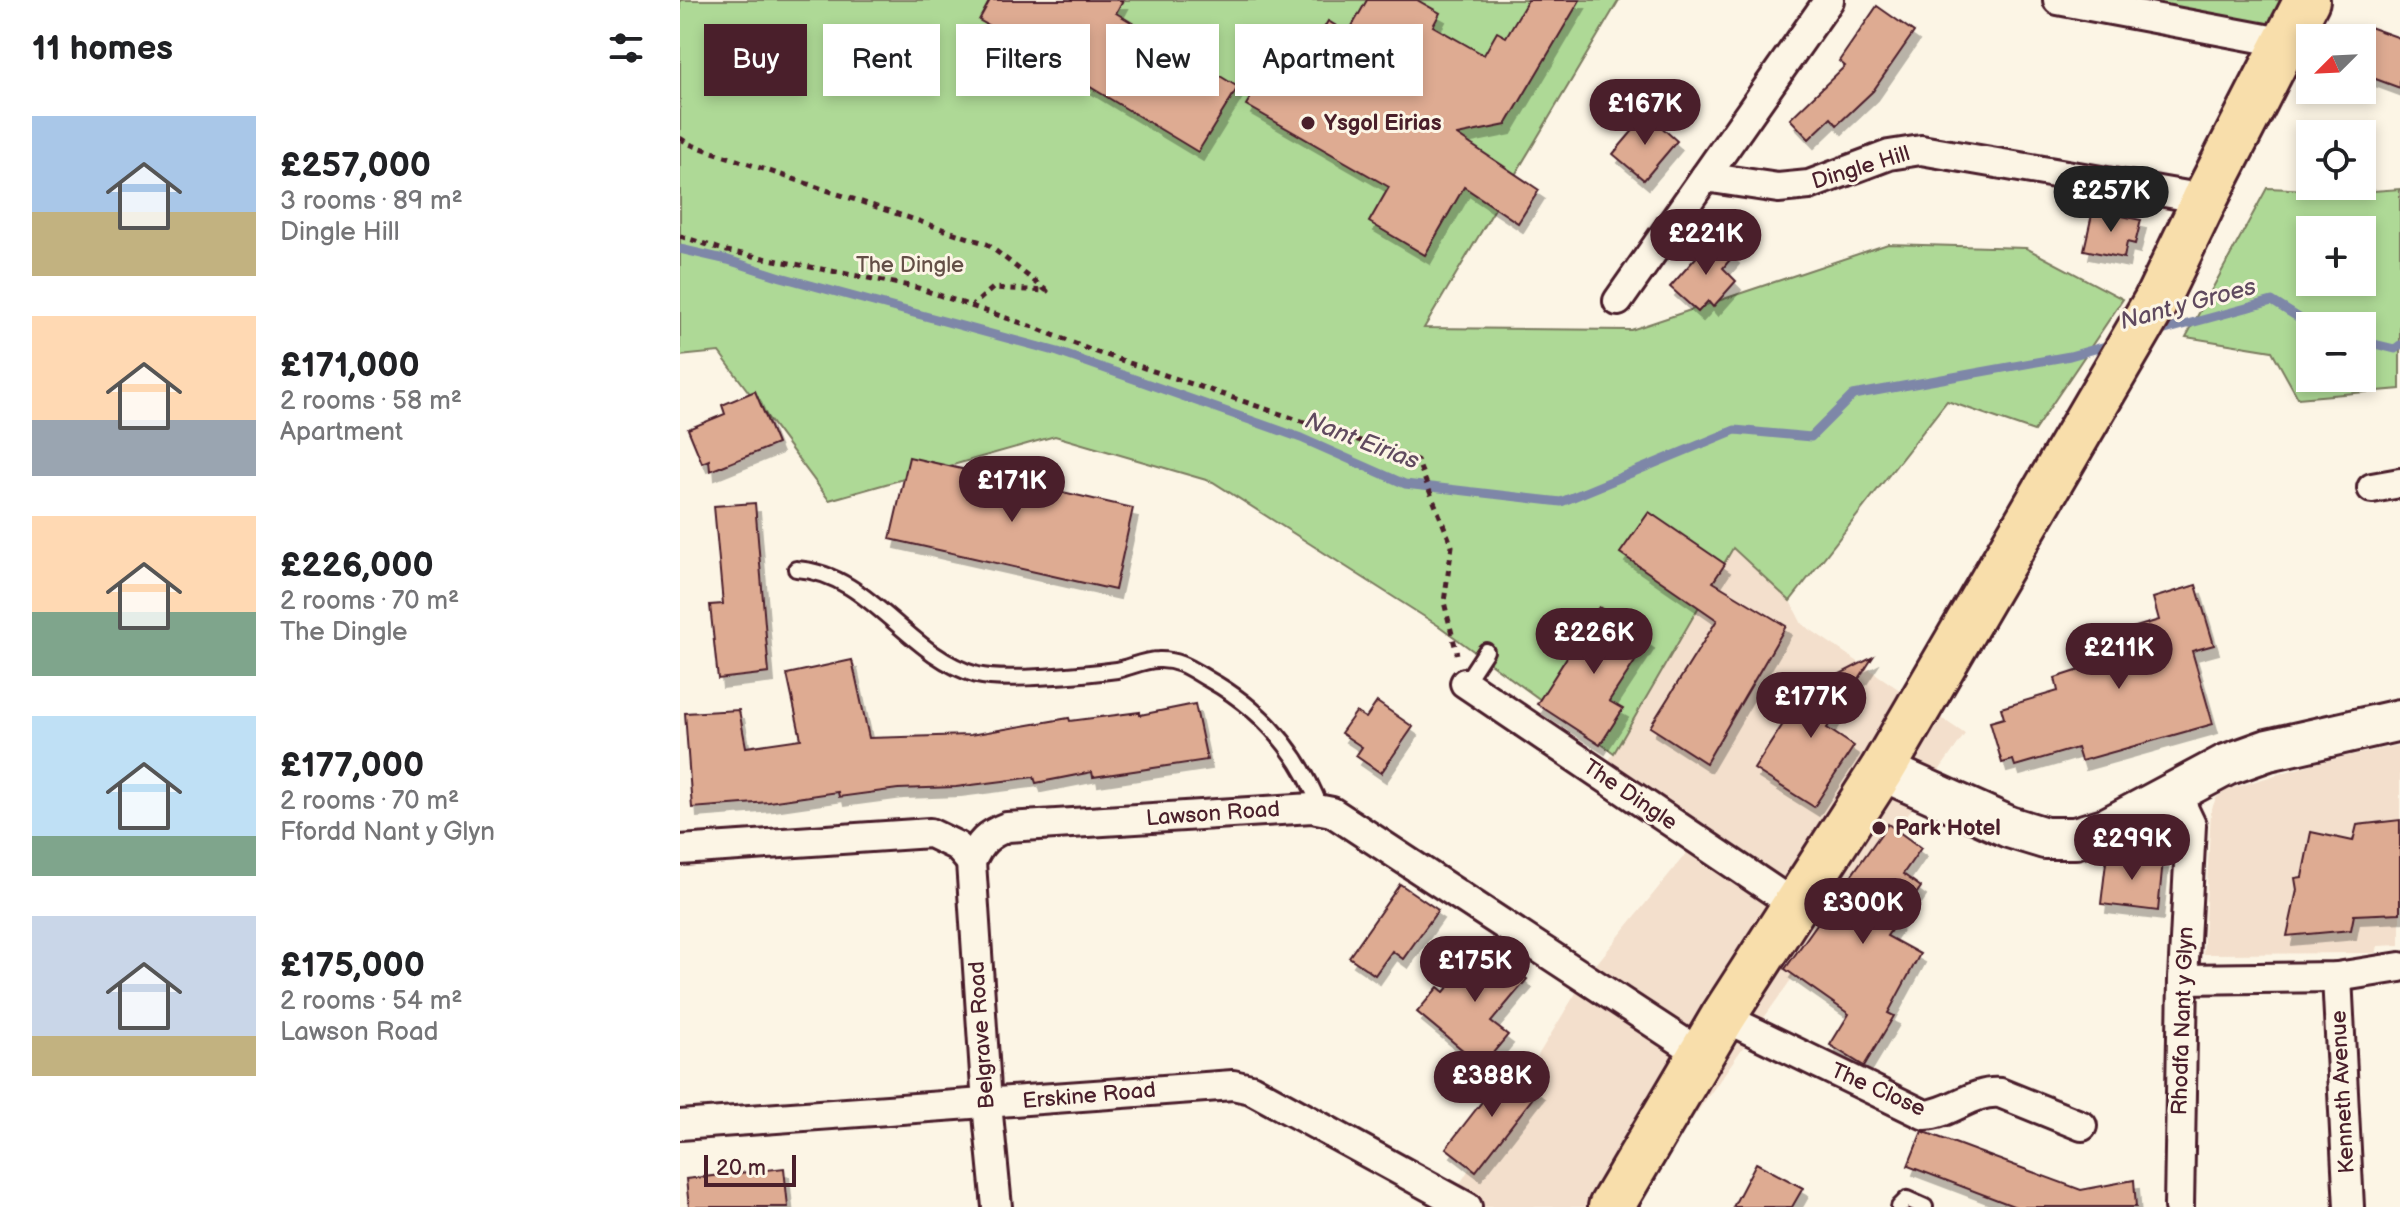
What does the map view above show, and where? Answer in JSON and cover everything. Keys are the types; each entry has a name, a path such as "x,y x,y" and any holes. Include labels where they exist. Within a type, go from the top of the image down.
{"main road":[{"path":"1611,1207 1723,1017 1882,770 2107,387 2156,301 2307,0"}],"street":[{"path":"1618,301 1829,0"},
{"path":"2058,0 2287,43"},
{"name":"Dingle Hill","path":"1705,177 1778,188 1809,185 1889,155 1921,150 2205,199"},
{"path":"2372,488 2400,483"},
{"name":"The Dingle","path":"1465,683 1796,906"},
{"path":"1882,770 2009,827 2045,838 2075,838 2108,828 2226,765 2268,750 2400,720"},
{"name":"Rhodfa Nant y Glyn","path":"2175,791 2191,825 2183,979 2179,1207"},
{"name":"Lawson Road","path":"971,862 978,845 993,832 1007,827 1321,809 1332,812 1701,1054"},
{"path":"680,850 930,833 957,846 971,862"},
{"name":"Belgrave Road","path":"971,862 997,1207"},
{"path":"2183,979 2337,977 2400,967"},
{"name":"Kenneth Avenue","path":"2337,977 2349,1207"},
{"name":"The Close","path":"1723,1017 1925,1115 1937,1115 1989,1092 2000,1093 2082,1126"},
{"name":"Erskine Road","path":"680,1125 1233,1085 1251,1089 1467,1207"}],"lane":[{"path":"796,569 814,570 842,580 946,663 979,676 1009,678 1117,670 1154,660 1175,660 1222,687 1260,715 1310,779 1321,809"},
{"path":"1465,683 1486,651"},
{"path":"1899,1207 1907,1199 1925,1207"}],"path":[{"path":"680,138 689,144 987,244 1047,291 993,288 972,306"},
{"path":"680,236 727,251 915,287 1417,460 1452,546 1444,602 1465,683"}],"shaded area":[{"path":"1734,547 1790,601 1802,624 1965,734 1630,1207 1446,1207 1585,978 1697,840 1601,774"},
{"path":"2400,745 2400,945 2378,946 2376,953 2203,954 2211,811 2216,798 2226,790 2315,763"}],"green space":[{"name":"The Dingle","path":"680,0 1619,0 1424,328 1631,330 1888,244 2026,248 2123,299 2034,431 1947,401 1790,601 1733,548 1614,753 1439,626 1213,482 1055,436 829,500 719,352 680,356"},
{"path":"2084,0 2307,0 2287,43"},
{"path":"2267,188 2296,189 2296,200 2376,200 2376,191 2400,189 2400,389 2376,391 2376,312 2296,312 2296,392 2366,392 2298,398 2272,351 2186,337"}],"building":[{"path":"990,0 1123,0 1116,13 1134,24 1106,24 1106,96 1219,96 1219,75 1235,85 1235,92 1198,152 1090,87 1090,24 986,24 979,20"},
{"path":"1367,0 1417,0 1440,13 1433,26 1484,55 1497,32 1506,37 1528,0 1580,0 1506,125 1457,135 1539,190 1518,223 1464,187 1425,255 1369,222 1389,187 1246,105 1251,96 1423,96 1423,24 1353,24"},
{"path":"1877,6 1914,32 1873,91 1837,125 1831,118 1809,139 1790,119 1845,66 1839,61"},
{"path":"2376,29 2400,38 2400,88 2376,79"},
{"path":"1647,114 1677,141 1644,180 1613,154"},
{"path":"2093,210 2141,220 2135,244 2127,242 2124,258 2084,250"},
{"path":"1714,237 1734,255 1723,268 1736,281 1713,307 1708,301 1698,312 1670,287"},
{"path":"755,391 777,444 710,471 709,460 702,463 688,429 725,414 722,405"},
{"path":"909,457 1133,508 1115,590 890,539"},
{"path":"755,503 769,673 718,679 710,605 723,604 714,506"},
{"path":"1649,512 1725,564 1713,582 1786,626 1706,763 1650,727 1717,620 1620,553"},
{"path":"2196,585 2214,645 2192,651 2213,724 2081,761 2077,748 2015,766 2013,760 2002,763 1990,722 2004,718 2001,708 2058,691 2055,678 2083,669 2076,645 2159,620 2153,598"},
{"path":"1599,607 1649,640 1609,701 1623,709 1600,745 1537,704"},
{"path":"1873,657 1827,728 1854,746 1814,807 1754,769 1803,693"},
{"path":"852,660 869,738 970,735 1069,718 1070,721 1140,712 1140,715 1195,704 1207,760 1093,777 1092,772 1036,783 1034,777 956,787 898,789 839,797 838,792 769,802 692,808 685,713 739,710 746,747 801,739 787,674"},
{"path":"1377,702 1413,727 1381,773 1356,756 1362,747 1341,733 1356,712 1366,718"},
{"path":"2400,820 2400,913 2354,915 2351,930 2287,936 2297,890 2295,878 2302,877 2311,832 2353,841 2357,825"},
{"path":"1888,824 1921,848 1903,874 1921,887 1887,936 1920,954 1888,1013 1894,1016 1864,1066 1830,1045 1849,1014 1785,969"},
{"path":"2107,854 2163,860 2158,911 2101,904"},
{"path":"1400,884 1438,910 1403,959 1392,951 1375,975 1349,957"},
{"path":"1484,943 1527,979 1491,1022 1508,1035 1482,1066 1417,1012 1438,987 1444,992"},
{"path":"1509,1067 1539,1090 1476,1171 1446,1148"},
{"path":"1922,1131 2081,1190 2134,1180 2136,1207 2016,1207 1908,1166"},
{"path":"1756,1163 1803,1188 1792,1207 1733,1207"},
{"path":"784,1168 788,1207 689,1207 686,1179"}],"waterway":[{"name":"Nant Eirias","path":"680,249 1058,352 1301,438 1405,484 1561,502 1735,430 1811,437 1853,395 2070,356 2113,344"},
{"name":"Nant y Groes","path":"2154,333 2272,301 2296,316"},
{"name":"Nant y Groes","path":"2376,344 2395,349 2400,345"}],"place":[{"name":"Ysgol Eirias","path":"1308,123"},
{"name":"Park Hotel","path":"1879,828"}]}
